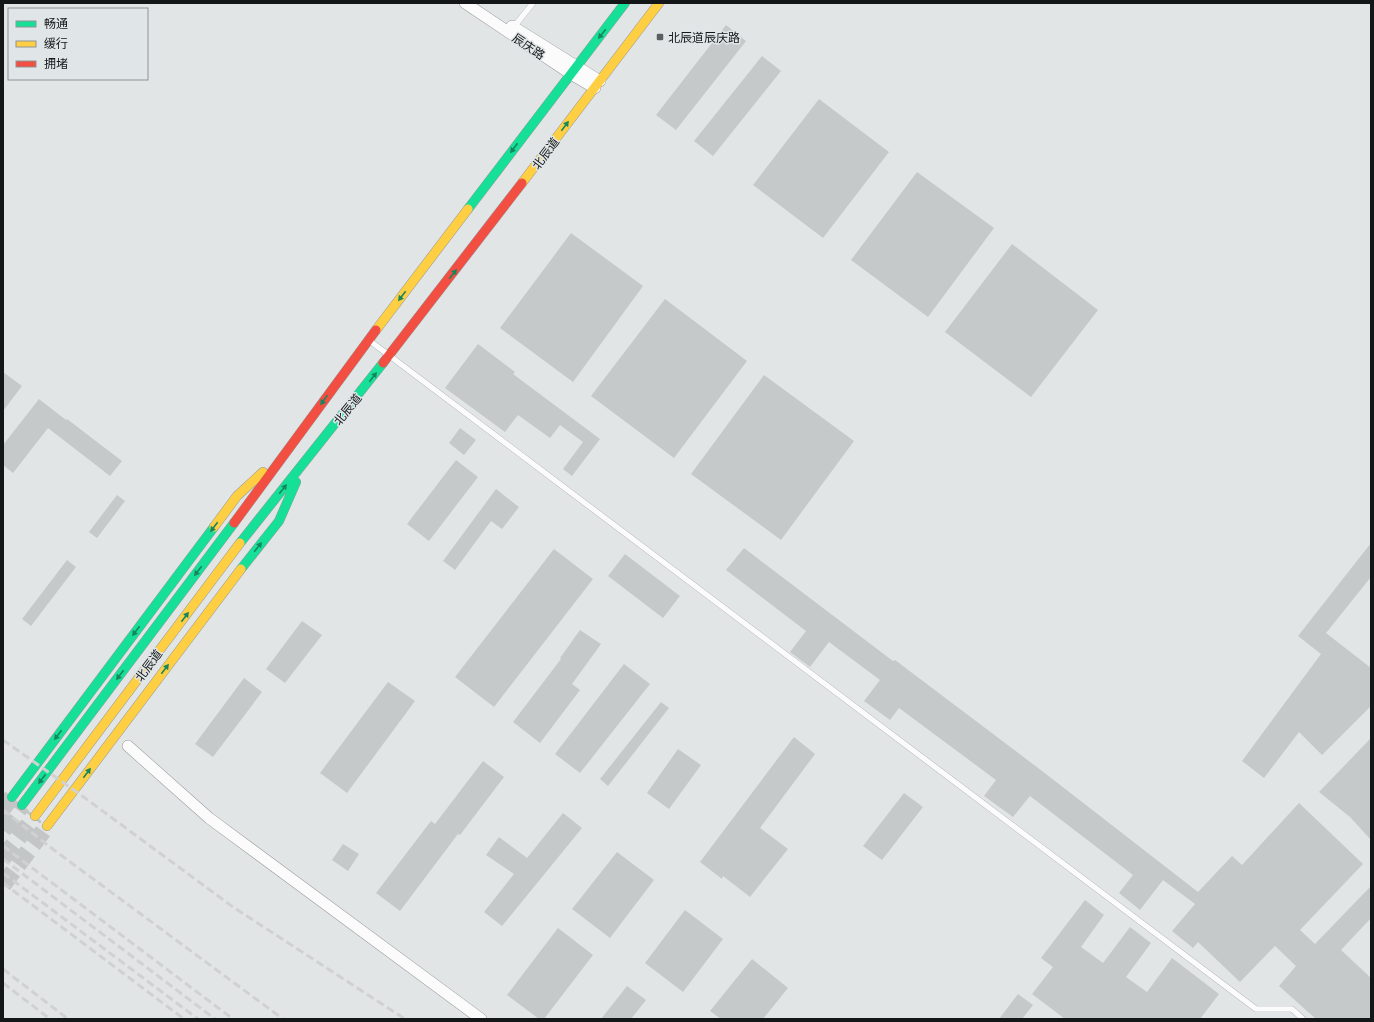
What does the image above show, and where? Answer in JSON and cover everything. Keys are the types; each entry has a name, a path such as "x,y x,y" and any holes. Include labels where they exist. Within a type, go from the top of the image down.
{"main road":[{"name":"北辰道","path":"22,805 247,506 369,340 625,3"},
{"name":"北辰道","path":"35,816 258,519 389,356 659,3"},
{"path":"12,797 237,496 290,448"},
{"path":"47,826 229,584 279,521 306,460"}],"street":[{"name":"辰庆路","path":"465,3 597,84"},
{"name":"辰庆路","path":"479,3 511,30"},
{"path":"128,746 209,818 482,1019"}],"lane":[{"path":"511,30 533,3"},
{"path":"369,340 1256,1009 1292,1009 1303,1019"}],"building":[{"path":"726,25 746,41 676,130 656,115"},
{"path":"762,56 781,71 713,156 694,141"},
{"path":"819,99 889,152 823,238 753,185"},
{"path":"917,172 994,228 928,317 851,260"},
{"path":"571,233 643,286 573,382 500,328"},
{"path":"1012,244 1098,310 1031,397 945,332"},
{"path":"665,299 747,361 674,458 591,396"},
{"path":"478,344 515,372 513,374 600,439 572,476 563,469 583,442 560,425 550,438 518,415 505,432 445,388"},
{"path":"3,372 22,386 3,411"},
{"path":"764,375 854,441 781,540 691,474"},
{"path":"39,399 122,461 110,476 48,428 13,473 3,465 3,445"},
{"path":"460,428 476,440 464,455 449,443"},
{"path":"456,460 478,477 429,541 407,524"},
{"path":"496,489 519,507 502,529 491,521 455,570 443,561"},
{"path":"117,495 125,501 97,538 89,532"},
{"path":"1371,543 1371,577 1326,633 1371,668 1371,706 1322,755 1299,732 1264,778 1242,761 1321,654 1298,636"},
{"path":"744,548 1046,774 1198,892 1232,856 1242,865 1299,803 1363,864 1300,930 1315,944 1371,886 1371,918 1341,950 1371,978 1371,1019 1316,1019 1279,986 1296,966 1275,946 1240,982 1198,942 1193,948 1172,931 1195,904 1163,880 1140,910 1119,893 1133,875 1030,796 1013,817 984,796 996,780 899,708 890,720 864,701 880,680 829,642 810,667 790,652 806,631 726,570"},
{"path":"554,549 593,579 494,707 455,677"},
{"path":"625,554 680,596 663,618 608,576"},
{"path":"67,560 76,567 31,626 22,619"},
{"path":"302,621 322,635 285,683 266,669"},
{"path":"580,630 601,644 572,684 580,690 540,743 513,722 561,659 560,658"},
{"path":"624,664 650,684 580,773 555,754"},
{"path":"244,678 262,692 213,757 195,744"},
{"path":"388,682 415,701 347,793 320,773"},
{"path":"661,702 669,708 608,786 600,779"},
{"path":"794,737 815,754 760,828 788,849 750,897 723,876 722,879 700,862"},
{"path":"1371,738 1371,840 1350,817 1319,792"},
{"path":"678,749 701,765 669,809 647,793"},
{"path":"483,761 504,777 460,835 458,834 400,911 376,893 431,821 435,824"},
{"path":"904,793 923,807 882,860 863,846"},
{"path":"563,813 582,828 502,926 484,912 514,874 486,855 499,837 527,858"},
{"path":"343,844 359,854 348,871 332,860"},
{"path":"617,852 654,880 610,938 572,909"},
{"path":"1085,900 1104,915 1081,947 1103,963 1130,927 1151,943 1126,977 1147,992 1172,958 1219,994 1200,1019 1065,1019 1032,994 1053,967 1041,958"},
{"path":"685,910 723,939 683,992 645,963"},
{"path":"558,928 593,955 544,1019 539,1019 507,995"},
{"path":"752,959 788,988 763,1019 721,1019 710,1011"},
{"path":"627,986 646,1000 631,1019 601,1019"},
{"path":"1018,994 1033,1005 1022,1019 999,1019"}],"tunnel":[{"path":"3,808 12,797"},
{"path":"3,830 22,805"},
{"path":"3,858 35,816"},
{"path":"3,885 47,826"}],"railway":[{"path":"3,740 85,798 233,907 405,1019"},
{"path":"3,810 54,850 283,1019"},
{"path":"3,846 233,1019"},
{"path":"3,859 215,1019"},
{"path":"3,873 198,1019"},
{"path":"3,883 184,1019"},
{"path":"3,969 68,1019"},
{"path":"3,983 50,1019"}],"traffic: fast":[{"path":"468,209 625,3"},
{"path":"240,543 383,363"},
{"path":"241,569 279,521 296,482"},
{"path":"22,805 234,523"},
{"path":"12,797 214,527"}],"traffic: slow":[{"path":"522,183 659,3"},
{"path":"376,330 468,209"},
{"path":"214,527 237,496 263,472"},
{"path":"35,816 240,543"},
{"path":"47,826 241,569"}],"traffic: jam":[{"path":"383,363 522,183"},
{"path":"234,523 376,330"}],"place":[{"name":"北辰道辰庆路","path":"660,37"}]}
